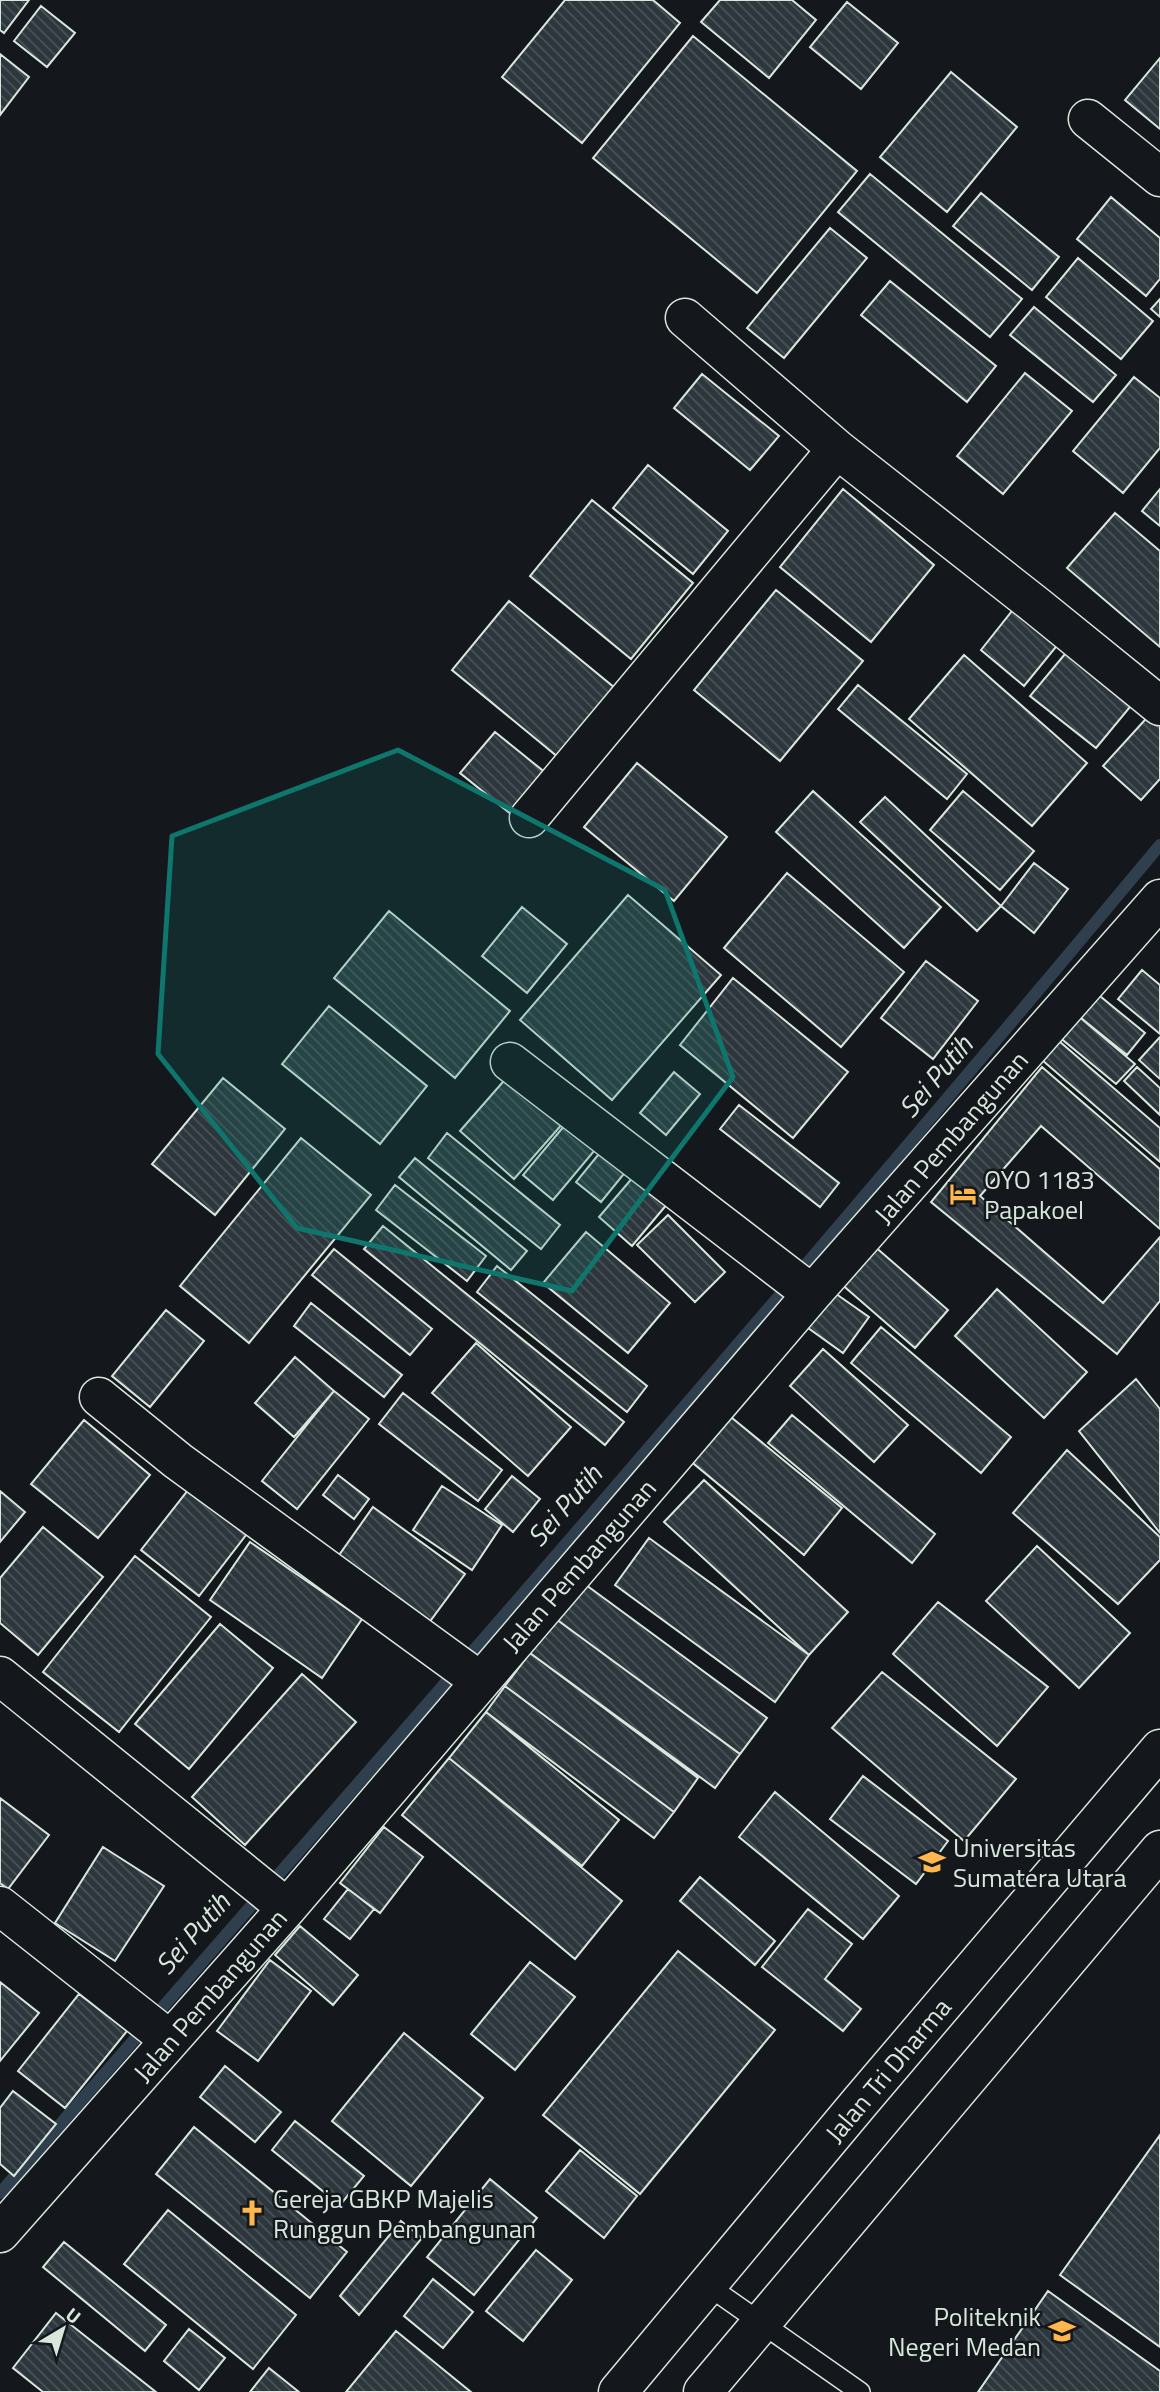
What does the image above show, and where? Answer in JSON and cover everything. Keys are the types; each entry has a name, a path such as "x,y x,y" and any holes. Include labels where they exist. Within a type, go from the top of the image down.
{"street":[{"path":"1088,120 1160,177"},
{"path":"685,318 836,449 1160,706"},
{"path":"529,818 836,449"},
{"name":"Jalan Pembangunan","path":"0,2233 153,2027 275,1898 800,1285 1160,899"},
{"path":"510,1062 800,1285"},
{"path":"99,1397 178,1461 468,1673"},
{"path":"0,1676 275,1898"},
{"name":"Jalan Tri Dharma","path":"618,2392 1160,1749"},
{"path":"703,2392 1160,1850"},
{"path":"0,1906 153,2027"}],"lane":[{"path":"707,2285 860,2392"}],"highlighted area":[{"path":"398,750 665,890 733,1077 572,1291 297,1228 158,1054 172,836"}],"building":[{"path":"0,0 29,0 4,33 0,30"},
{"path":"565,0 653,0 680,23 582,143 502,77"},
{"path":"720,0 792,0 816,20 769,78 701,22"},
{"path":"847,2 898,43 861,89 810,47"},
{"path":"41,6 75,33 47,67 14,41"},
{"path":"693,36 857,171 757,293 593,158"},
{"path":"0,54 29,77 0,115"},
{"path":"1160,58 1160,129 1125,100"},
{"path":"951,72 1017,127 947,212 880,157"},
{"path":"870,174 1022,299 990,337 838,212"},
{"path":"981,193 1059,257 1032,290 953,226"},
{"path":"1111,197 1160,238 1160,279 1146,296 1077,239"},
{"path":"830,228 867,258 784,358 747,328"},
{"path":"1078,258 1153,321 1121,359 1046,297"},
{"path":"890,281 996,366 967,402 861,315"},
{"path":"1160,299 1160,317 1151,309"},
{"path":"1034,307 1116,375 1093,402 1010,335"},
{"path":"1025,373 1072,411 1003,494 957,456"},
{"path":"702,374 779,436 750,470 674,408"},
{"path":"1134,377 1160,398 1160,448 1123,493 1073,451"},
{"path":"648,465 728,531 693,574 613,508"},
{"path":"843,489 934,565 871,642 780,567"},
{"path":"1160,489 1160,526 1142,511"},
{"path":"592,500 693,583 631,659 530,576"},
{"path":"1115,513 1160,551 1160,647 1067,568"},
{"path":"776,590 863,661 780,761 694,690"},
{"path":"509,601 621,693 564,762 452,670"},
{"path":"1016,606 1060,642 1024,686 981,650"},
{"path":"1070,648 1135,701 1096,748 1030,696"},
{"path":"964,655 1087,763 1032,826 909,719"},
{"path":"858,685 967,774 947,799 838,709"},
{"path":"1154,710 1160,715 1160,779 1141,800 1103,766"},
{"path":"495,732 552,778 517,819 460,773"},
{"path":"637,763 727,837 674,901 584,827"},
{"path":"813,791 941,907 904,948 776,832"},
{"path":"963,791 1034,851 1000,890 930,830"},
{"path":"885,797 1001,906 977,931 860,822"},
{"path":"1034,863 1068,889 1034,933 1001,906"},
{"path":"787,873 904,972 841,1047 724,948"},
{"path":"628,895 721,975 612,1100 520,1020"},
{"path":"522,907 567,944 527,993 482,956"},
{"path":"389,911 510,1011 455,1078 334,978"},
{"path":"926,961 978,1001 933,1059 881,1018"},
{"path":"1142,970 1160,985 1160,1034 1118,999"},
{"path":"733,978 848,1072 793,1138 680,1045"},
{"path":"1095,992 1145,1033 1127,1055 1076,1014"},
{"path":"329,1006 427,1086 380,1144 282,1064"},
{"path":"1076,1014 1135,1064 1116,1084 1058,1036"},
{"path":"1160,1037 1160,1079 1139,1060"},
{"path":"1059,1041 1160,1128 1160,1162 1042,1060"},
{"path":"1042,1067 1160,1169 1160,1229 1041,1126 980,1196 1103,1303 1160,1237 1160,1301 1117,1354 931,1202"},
{"path":"1137,1067 1160,1088 1160,1115 1124,1081"},
{"path":"674,1072 700,1094 666,1135 640,1113"},
{"path":"509,1075 564,1122 514,1179 460,1131"},
{"path":"223,1078 285,1129 215,1215 152,1164"},
{"path":"739,1105 839,1183 820,1207 720,1129"},
{"path":"570,1119 600,1144 553,1200 523,1175"},
{"path":"447,1133 560,1225 541,1249 428,1158"},
{"path":"301,1138 371,1195 249,1343 180,1286"},
{"path":"607,1144 632,1164 601,1202 576,1182"},
{"path":"415,1158 527,1251 511,1270 399,1177"},
{"path":"640,1169 673,1197 632,1246 599,1217"},
{"path":"395,1185 486,1256 467,1281 376,1210"},
{"path":"668,1215 725,1272 695,1302 637,1245"},
{"path":"383,1226 624,1422 605,1445 364,1249"},
{"path":"586,1232 670,1303 628,1353 543,1283"},
{"path":"873,1245 948,1310 915,1348 840,1283"},
{"path":"334,1249 432,1329 410,1355 312,1275"},
{"path":"497,1266 647,1386 627,1412 477,1292"},
{"path":"829,1289 869,1317 843,1353 804,1325"},
{"path":"997,1289 1087,1372 1044,1418 955,1336"},
{"path":"311,1303 402,1375 384,1397 294,1326"},
{"path":"166,1310 204,1341 150,1407 112,1376"},
{"path":"881,1327 1011,1437 981,1473 851,1363"},
{"path":"476,1343 571,1427 528,1476 432,1393"},
{"path":"823,1349 908,1425 874,1462 790,1386"},
{"path":"295,1357 334,1391 294,1437 255,1403"},
{"path":"1136,1379 1160,1409 1160,1533 1079,1431"},
{"path":"334,1391 369,1419 297,1509 262,1481"},
{"path":"403,1393 502,1470 478,1501 379,1424"},
{"path":"726,1413 842,1508 804,1555 688,1459"},
{"path":"792,1415 935,1534 912,1563 768,1443"},
{"path":"84,1420 150,1475 98,1538 31,1484"},
{"path":"1067,1450 1160,1537 1160,1560 1118,1604 1013,1513"},
{"path":"338,1475 369,1499 354,1519 323,1495"},
{"path":"512,1476 540,1499 513,1532 485,1509"},
{"path":"196,1480 253,1526 199,1596 141,1550"},
{"path":"704,1480 848,1612 809,1655 664,1522"},
{"path":"442,1486 502,1525 472,1570 413,1530"},
{"path":"0,1491 25,1512 0,1542"},
{"path":"373,1507 465,1574 428,1624 337,1558"},
{"path":"43,1527 103,1577 38,1655 0,1623 0,1578"},
{"path":"649,1538 809,1655 775,1702 615,1585"},
{"path":"250,1542 362,1619 322,1678 210,1600"},
{"path":"1037,1546 1130,1633 1079,1688 986,1601"},
{"path":"135,1556 211,1617 119,1732 43,1672"},
{"path":"582,1582 767,1718 740,1754 556,1619"},
{"path":"938,1602 1048,1687 997,1746 893,1654"},
{"path":"556,1619 740,1754 715,1788 530,1653"},
{"path":"220,1624 273,1668 189,1769 135,1724"},
{"path":"530,1653 698,1778 674,1812 505,1686"},
{"path":"882,1672 1016,1779 964,1841 832,1728"},
{"path":"302,1674 356,1722 245,1845 192,1797"},
{"path":"505,1686 674,1812 654,1838 486,1712"},
{"path":"486,1712 619,1820 582,1866 449,1758"},
{"path":"449,1758 622,1901 575,1959 402,1815"},
{"path":"863,1776 948,1841 916,1884 830,1819"},
{"path":"775,1792 899,1896 863,1939 739,1837"},
{"path":"0,1798 49,1835 8,1889 0,1883"},
{"path":"384,1827 423,1857 380,1913 340,1883"},
{"path":"103,1847 164,1886 115,1961 55,1923"},
{"path":"700,1877 775,1941 755,1965 680,1901"},
{"path":"348,1889 374,1909 350,1939 324,1919"},
{"path":"808,1909 852,1944 825,1979 861,2009 843,2031 762,1967"},
{"path":"300,1926 358,1975 333,2005 275,1955"},
{"path":"678,1951 775,2030 640,2194 543,2115"},
{"path":"270,1960 311,1991 258,2061 217,2031"},
{"path":"530,1962 575,1997 515,2070 471,2034"},
{"path":"0,1982 39,2013 0,2061"},
{"path":"79,1994 127,2031 65,2108 18,2071"},
{"path":"404,2033 483,2098 411,2186 332,2121"},
{"path":"225,2066 281,2112 255,2142 200,2097"},
{"path":"13,2091 56,2124 14,2176 0,2164 0,2108"},
{"path":"295,2121 364,2176 340,2205 272,2150"},
{"name":"Gereja GBKP Majelis Runggun Pembangunan","path":"194,2127 347,2252 310,2298 156,2174"},
{"path":"1160,2135 1160,2347 1060,2275"},
{"path":"580,2150 637,2196 604,2238 546,2191"},
{"path":"490,2179 537,2218 474,2295 427,2257"},
{"path":"168,2210 296,2315 253,2369 124,2264"},
{"path":"401,2221 422,2238 359,2315 340,2296"},
{"path":"64,2242 166,2325 145,2351 43,2267"},
{"path":"536,2250 572,2280 523,2341 486,2311"},
{"path":"433,2279 473,2312 443,2348 404,2316"},
{"name":"Politeknik Negeri Medan","path":"1048,2291 1160,2371 1160,2392 978,2392"},
{"path":"56,2313 156,2392 43,2392 13,2368"},
{"path":"189,2329 225,2358 199,2390 164,2361"},
{"path":"396,2331 471,2392 346,2392"},
{"path":"269,2368 299,2392 250,2392"}],"waterway":[{"name":"Sei Putih","path":"0,2193 730,1354 1160,845"}],"place":[{"name":"OYO 1183 Papakoel","path":"963,1194"},
{"name":"Universitas Sumatera Utara","path":"932,1862"},
{"name":"Gereja GBKP Majelis Runggun Pembangunan","path":"252,2213"},
{"name":"Politeknik Negeri Medan","path":"1062,2331"}]}
